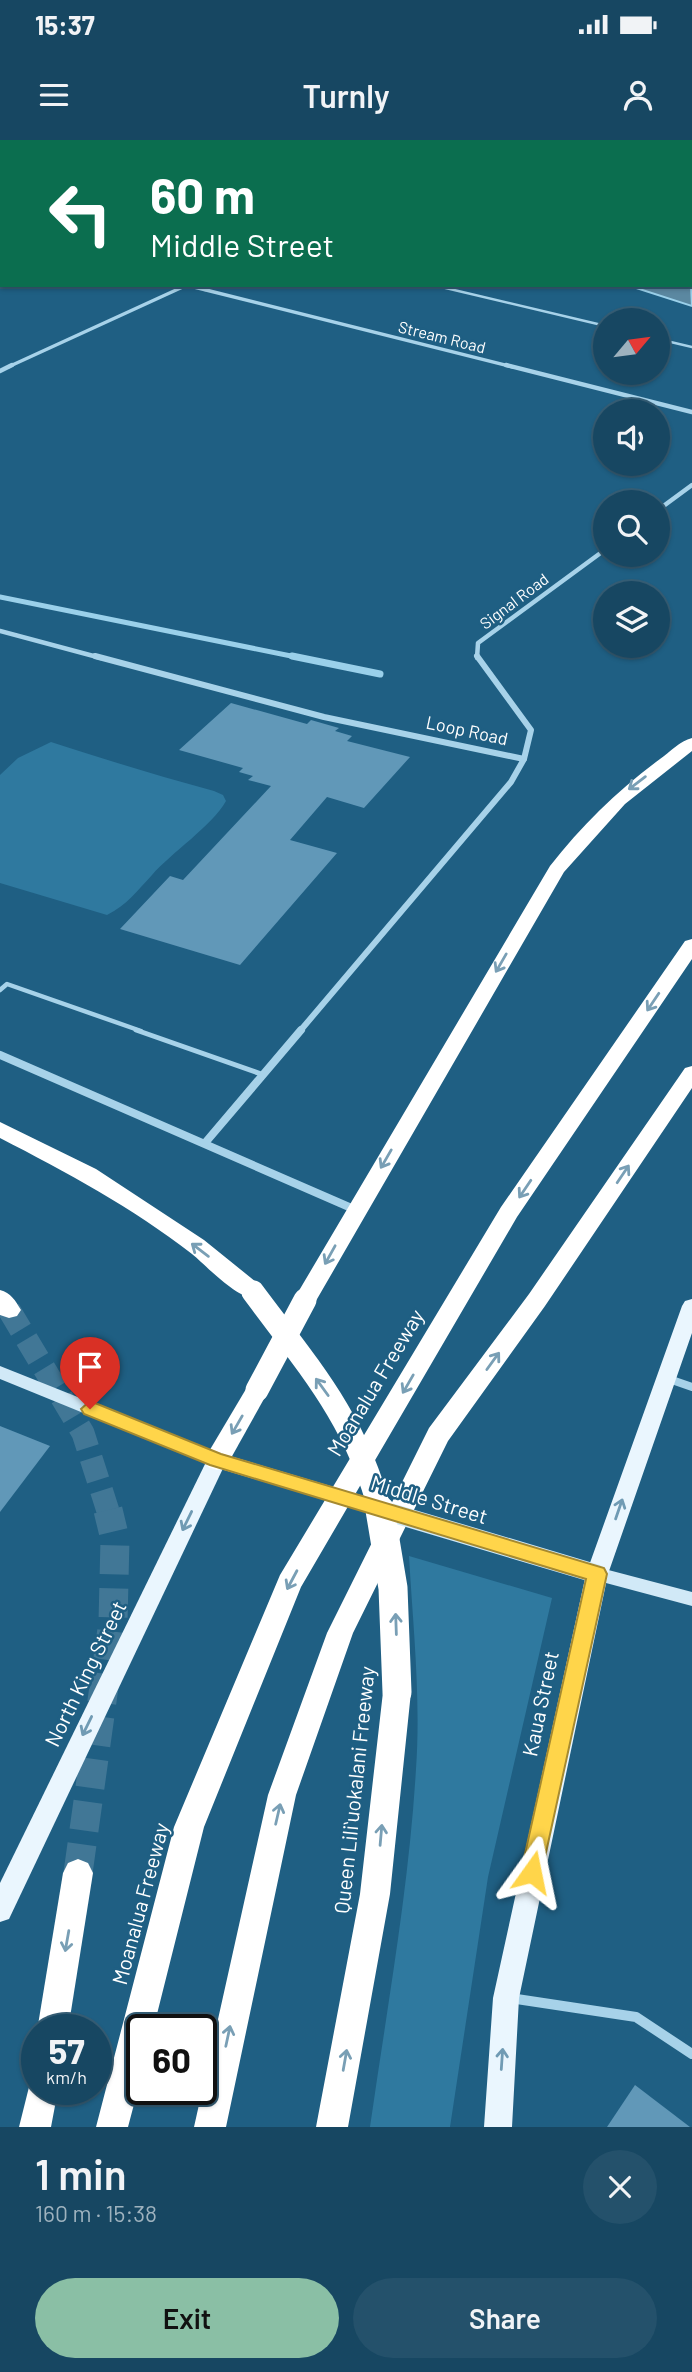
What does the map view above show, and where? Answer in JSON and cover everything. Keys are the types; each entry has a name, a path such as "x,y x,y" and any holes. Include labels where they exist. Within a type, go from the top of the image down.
{"highway":[{"path":"217,1460 356,1210 555,870 581,835 619,797 692,743"},
{"name":"Moanalua Freeway","path":"112,2127 189,1827 289,1583 509,1212 692,945"},
{"path":"209,2127 282,1795 340,1633 438,1435 537,1300 692,1073"},
{"name":"Queen Liliʻuokalani Freeway","path":"0,1129 88,1174 196,1246 253,1292 346,1421 369,1472 390,1566 397,1618 397,1692 375,1894 332,2127"},
{"path":"55,2014 78,1873"},
{"path":"35,2127 39,2105"}],"main road":[{"name":"Kaua Street","path":"498,2127 506,1998 597,1574 692,1306"},
{"name":"Middle Street","path":"0,1372 217,1460 597,1574 692,1599"},
{"name":"North King Street","path":"0,1910 217,1460"}],"street":[{"path":"0,371 182,287"},
{"name":"Stream Road","path":"194,287 692,412"},
{"path":"670,501 692,485"},
{"name":"Signal Road","path":"524,759 531,730 477,659 478,643 593,559"},
{"name":"Loop Road","path":"0,631 324,717 524,759 511,782 205,1143"},
{"path":"0,1055 356,1210"},
{"path":"665,1378 692,1387"},
{"path":"506,1998 636,2017 692,2054"}],"lane":[{"path":"205,290 212,287"},
{"path":"441,287 593,323"},
{"path":"670,342 692,347"},
{"path":"0,990 6,984 264,1074"}],"shaded area":[{"path":"633,287 691,287 692,306"},
{"path":"51,742 214,791 223,795 226,801 211,820 131,897 107,915 0,883 0,775 18,758"},
{"path":"409,1556 552,1598 488,1877 450,2127 370,2127 403,1903 413,1814 417,1689"}],"building":[{"path":"231,703 307,724 311,720 339,728 335,731 352,736 347,741 410,757 364,808 327,797 290,840 337,853 240,965 120,929 170,876 183,880 271,786 248,780 253,776 239,772 243,768 179,750"},
{"path":"0,1426 50,1446 0,1512"},
{"path":"635,2085 690,2127 607,2127"}],"waterway":[{"path":"0,597 301,658"},
{"path":"292,656 380,674"}],"tunnel":[{"path":"9,1310 83,1433 108,1511"},
{"path":"78,1873 113,1622 115,1539 108,1510"}],"route":[{"path":"90,1409 217,1460 597,1574 532,1872"}]}
